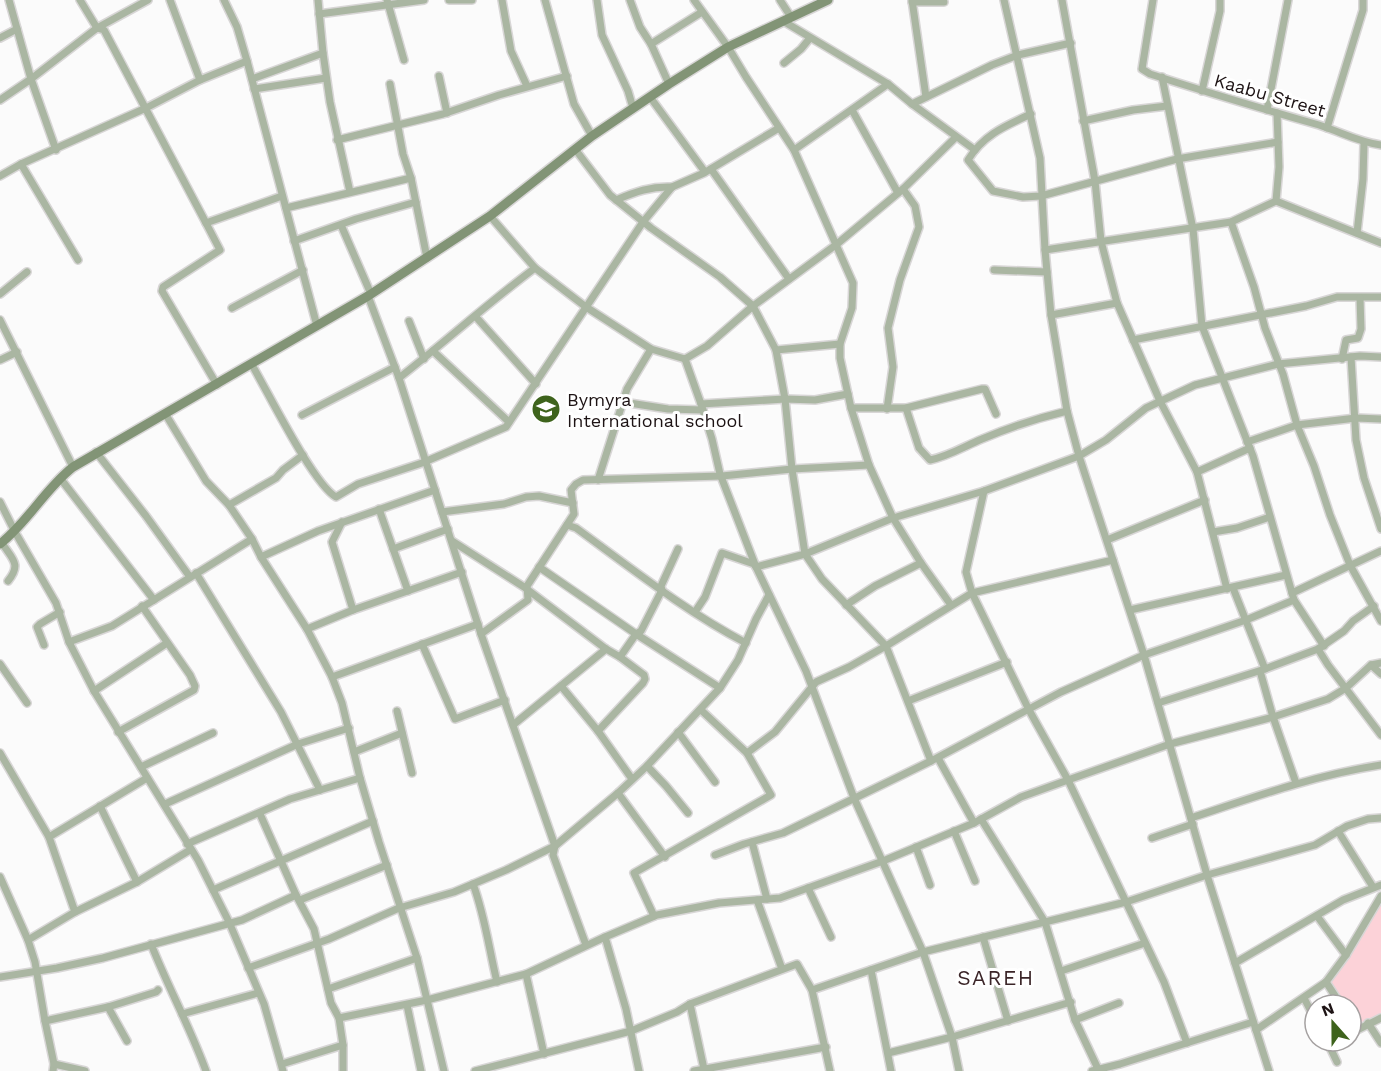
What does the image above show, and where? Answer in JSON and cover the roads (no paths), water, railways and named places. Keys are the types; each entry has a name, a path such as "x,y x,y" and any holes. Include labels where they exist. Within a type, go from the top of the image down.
{"street":[{"path":"9,0 31,79 56,150"},
{"path":"80,0 97,28 104,30 220,250 163,287 162,291 217,385"},
{"path":"0,100 97,28 148,0"},
{"path":"170,0 200,80"},
{"path":"224,0 237,27 255,89 317,326"},
{"path":"318,0 323,53 337,140 350,192"},
{"path":"319,14 388,2 424,0"},
{"path":"449,0 472,0"},
{"path":"502,0 512,51 527,86"},
{"path":"545,0 574,104 592,136"},
{"path":"597,0 602,35 628,91 633,108"},
{"path":"630,0 640,27 651,44 669,84"},
{"path":"694,0 728,47 794,150 854,283 852,308 840,344 840,358 851,408 869,465 893,518 921,563 951,604"},
{"path":"780,0 787,19 810,38 888,84 975,150"},
{"path":"8,581 15,573 16,565 1,543 15,532 60,478 74,467 96,452 165,415 370,295 490,216 592,136 728,47 828,0"},
{"path":"1004,0 1040,158 1051,315 1067,411 1079,456 1144,655 1207,875 1269,1071"},
{"path":"1062,0 1095,181 1101,241 1118,303 1160,401 1197,472 1230,589 1246,620 1263,670 1273,717 1296,783"},
{"name":"Kaabu Street","path":"1154,0 1142,69 1150,74 1202,91 1327,128 1364,143 1381,145"},
{"path":"1202,91 1220,11 1220,0"},
{"path":"1267,110 1288,0"},
{"path":"1327,128 1363,10 1363,0"},
{"path":"926,97 912,1 944,2"},
{"path":"388,2 404,60"},
{"path":"651,44 702,12"},
{"path":"0,38 17,29"},
{"path":"784,63 810,38"},
{"path":"912,104 992,65 1018,55 1071,43"},
{"path":"252,79 323,53"},
{"path":"0,176 146,108 200,80 247,61"},
{"path":"439,76 447,113"},
{"path":"337,140 447,113 527,86 567,76"},
{"path":"1161,77 1193,229 1202,326 1249,445 1293,596 1346,688 1381,735"},
{"path":"255,89 327,78"},
{"path":"390,84 397,126 411,178 427,258"},
{"path":"794,150 888,84"},
{"path":"650,97 789,279"},
{"path":"1083,121 1133,110 1167,106"},
{"path":"852,110 900,191 915,206 919,227 900,280 888,328 892,367 887,409"},
{"path":"1275,201 1279,167 1277,113"},
{"path":"1031,114 1000,128 984,139 968,160 993,191 1023,197 1041,196 1177,159 1278,141"},
{"path":"252,364 303,454 329,493 336,497 358,484 425,461 506,427 643,222 672,187 708,170 779,128"},
{"path":"490,216 535,268 586,307 651,349 685,359 707,346 753,306 837,244 900,191 956,136"},
{"path":"1357,233 1364,143"},
{"path":"575,149 610,195 643,222 720,277 753,306 776,350 785,399 792,469 805,554 822,579 886,645 935,760 1045,922 1075,1020 1097,1070 1254,1026 1303,1000"},
{"path":"21,165 78,260"},
{"path":"286,208 411,178"},
{"path":"616,200 657,186 672,187"},
{"path":"206,223 282,196"},
{"path":"1045,250 1231,222 1275,201 1381,243"},
{"path":"294,242 416,202"},
{"path":"1231,222 1283,374 1297,425 1319,484 1350,565 1381,621"},
{"path":"341,225 370,295 399,378 481,634 555,846 554,855 586,945"},
{"path":"399,378 476,317 495,297 535,268"},
{"path":"232,308 303,270"},
{"path":"994,270 1047,272"},
{"path":"0,294 27,272"},
{"path":"1133,340 1305,306 1337,297 1381,297"},
{"path":"1342,359 1346,340 1358,338 1361,329 1360,298"},
{"path":"1051,315 1118,303"},
{"path":"476,317 536,384"},
{"path":"0,320 74,467"},
{"path":"409,321 424,359"},
{"path":"776,350 840,344"},
{"path":"598,480 627,389 651,349"},
{"path":"433,351 509,422"},
{"path":"0,360 16,352"},
{"path":"1351,357 1356,440 1364,478 1381,529"},
{"path":"756,567 805,554 893,518 984,491 1079,456 1106,440 1146,408 1195,385 1278,364 1351,357 1381,357"},
{"path":"685,359 712,439 720,474 756,567 786,624 854,798 923,952 952,1037 959,1071"},
{"path":"302,415 395,367"},
{"path":"851,408 906,408 985,389 996,414"},
{"path":"623,402 668,409 785,399 815,400 848,394"},
{"path":"906,408 919,448 930,460 942,458 984,438 1036,419 1067,411"},
{"path":"165,415 206,481 229,505 252,539 307,629 332,677 342,703 360,778 399,908 417,958 444,1071"},
{"path":"1197,472 1249,445 1297,425 1356,418 1381,419"},
{"path":"96,452 193,575 269,692 320,790"},
{"path":"229,505 276,478 303,454"},
{"path":"481,634 528,600 527,586 574,514 571,490 583,480 722,476 869,465"},
{"path":"60,478 154,600"},
{"path":"261,557 342,522 435,490"},
{"path":"984,491 966,572 972,593 1029,710 1068,780 1164,982 1187,1043"},
{"path":"442,512 504,504 526,497 539,496 573,503"},
{"path":"1107,540 1205,500"},
{"path":"0,502 56,603 69,642 94,691 198,860 229,922 248,968 268,1017 283,1067 343,1045"},
{"path":"379,508 408,591"},
{"path":"1213,532 1237,528 1270,517"},
{"path":"342,522 332,542 353,610"},
{"path":"567,525 576,528 723,631 746,643"},
{"path":"393,549 448,529"},
{"path":"69,642 112,626 252,539"},
{"path":"452,541 482,559 644,675 645,679 598,731"},
{"path":"620,657 636,634 641,631 662,590 661,586 678,549"},
{"path":"715,855 783,833 935,760 1060,692 1144,655 1246,620 1381,551"},
{"path":"695,612 705,597 722,554 754,564 756,567"},
{"path":"747,753 775,732 816,682 849,667 951,604 972,593 1113,560"},
{"path":"846,605 875,586 921,563"},
{"path":"539,567 720,688"},
{"path":"307,629 353,610 462,572"},
{"path":"1130,610 1286,575"},
{"path":"248,968 317,944 399,908 454,892 555,846 647,766 720,688 738,660 769,595"},
{"path":"118,732 194,690 195,686 190,675 142,606"},
{"path":"1158,703 1263,670 1321,647 1374,606"},
{"path":"44,645 37,627 60,612"},
{"path":"332,677 478,624"},
{"path":"94,691 167,643"},
{"path":"422,644 455,719 505,700"},
{"path":"513,725 606,650"},
{"path":"908,701 1007,662"},
{"path":"339,1018 406,1005 526,974 654,916 719,903 780,898 884,861 978,821 1021,797 1170,744 1273,717 1328,699 1346,688 1371,665 1381,663"},
{"path":"0,664 27,703"},
{"path":"1371,665 1381,674"},
{"path":"561,686 598,731 632,779"},
{"path":"654,916 634,873 771,795 747,753 701,710"},
{"path":"397,711 412,773"},
{"path":"165,804 298,744 349,728"},
{"path":"678,732 715,782"},
{"path":"141,767 213,733"},
{"path":"354,752 402,733"},
{"path":"0,753 49,837 75,912"},
{"path":"1152,838 1296,783 1347,770 1381,765"},
{"path":"647,766 688,813"},
{"path":"49,837 147,778"},
{"path":"28,940 75,912 137,882 189,847 290,799 360,778"},
{"path":"618,793 665,856"},
{"path":"100,806 137,882"},
{"path":"260,814 314,929 331,1003 339,1018 343,1045 343,1071"},
{"path":"812,990 923,952 1126,902 1207,875 1315,845 1338,831 1368,819 1381,818"},
{"path":"213,890 373,820"},
{"path":"954,831 975,881"},
{"path":"1235,963 1343,900 1377,886 1338,831"},
{"path":"752,842 768,899"},
{"path":"916,847 930,885"},
{"path":"0,977 92,960 243,920 387,865"},
{"path":"0,877 4,895 28,940 37,970 54,1067 85,1071"},
{"path":"473,884 484,918 489,952 497,982"},
{"path":"808,888 831,937"},
{"path":"1312,993 1326,982 1346,955 1381,896"},
{"path":"758,900 782,969"},
{"path":"1317,916 1346,955"},
{"path":"604,937 631,1031 639,1071"},
{"path":"983,937 1008,1021"},
{"path":"1061,971 1145,943"},
{"path":"151,944 206,1071"},
{"path":"328,989 417,958"},
{"path":"475,1071 488,1070 631,1031 677,1012 690,1004 797,964 812,990 830,1071"},
{"path":"871,970 891,1071"},
{"path":"526,974 544,1054"},
{"path":"1326,982 1333,993"},
{"path":"45,1021 108,1007 158,990"},
{"path":"182,1014 258,993"},
{"path":"888,1053 1071,1002"},
{"path":"1075,1020 1119,1003"},
{"path":"690,1004 704,1069"},
{"path":"406,1005 422,1071"},
{"path":"108,1007 127,1041"},
{"path":"1363,1026 1381,1018"},
{"path":"1368,1023 1381,1043"},
{"path":"694,1071 826,1047"},
{"path":"1333,1053 1337,1062"}],"place":[{"name":"Bymyra International school","path":"546,409"}],"district":[{"name":"SAREH","path":"996,977"}]}
